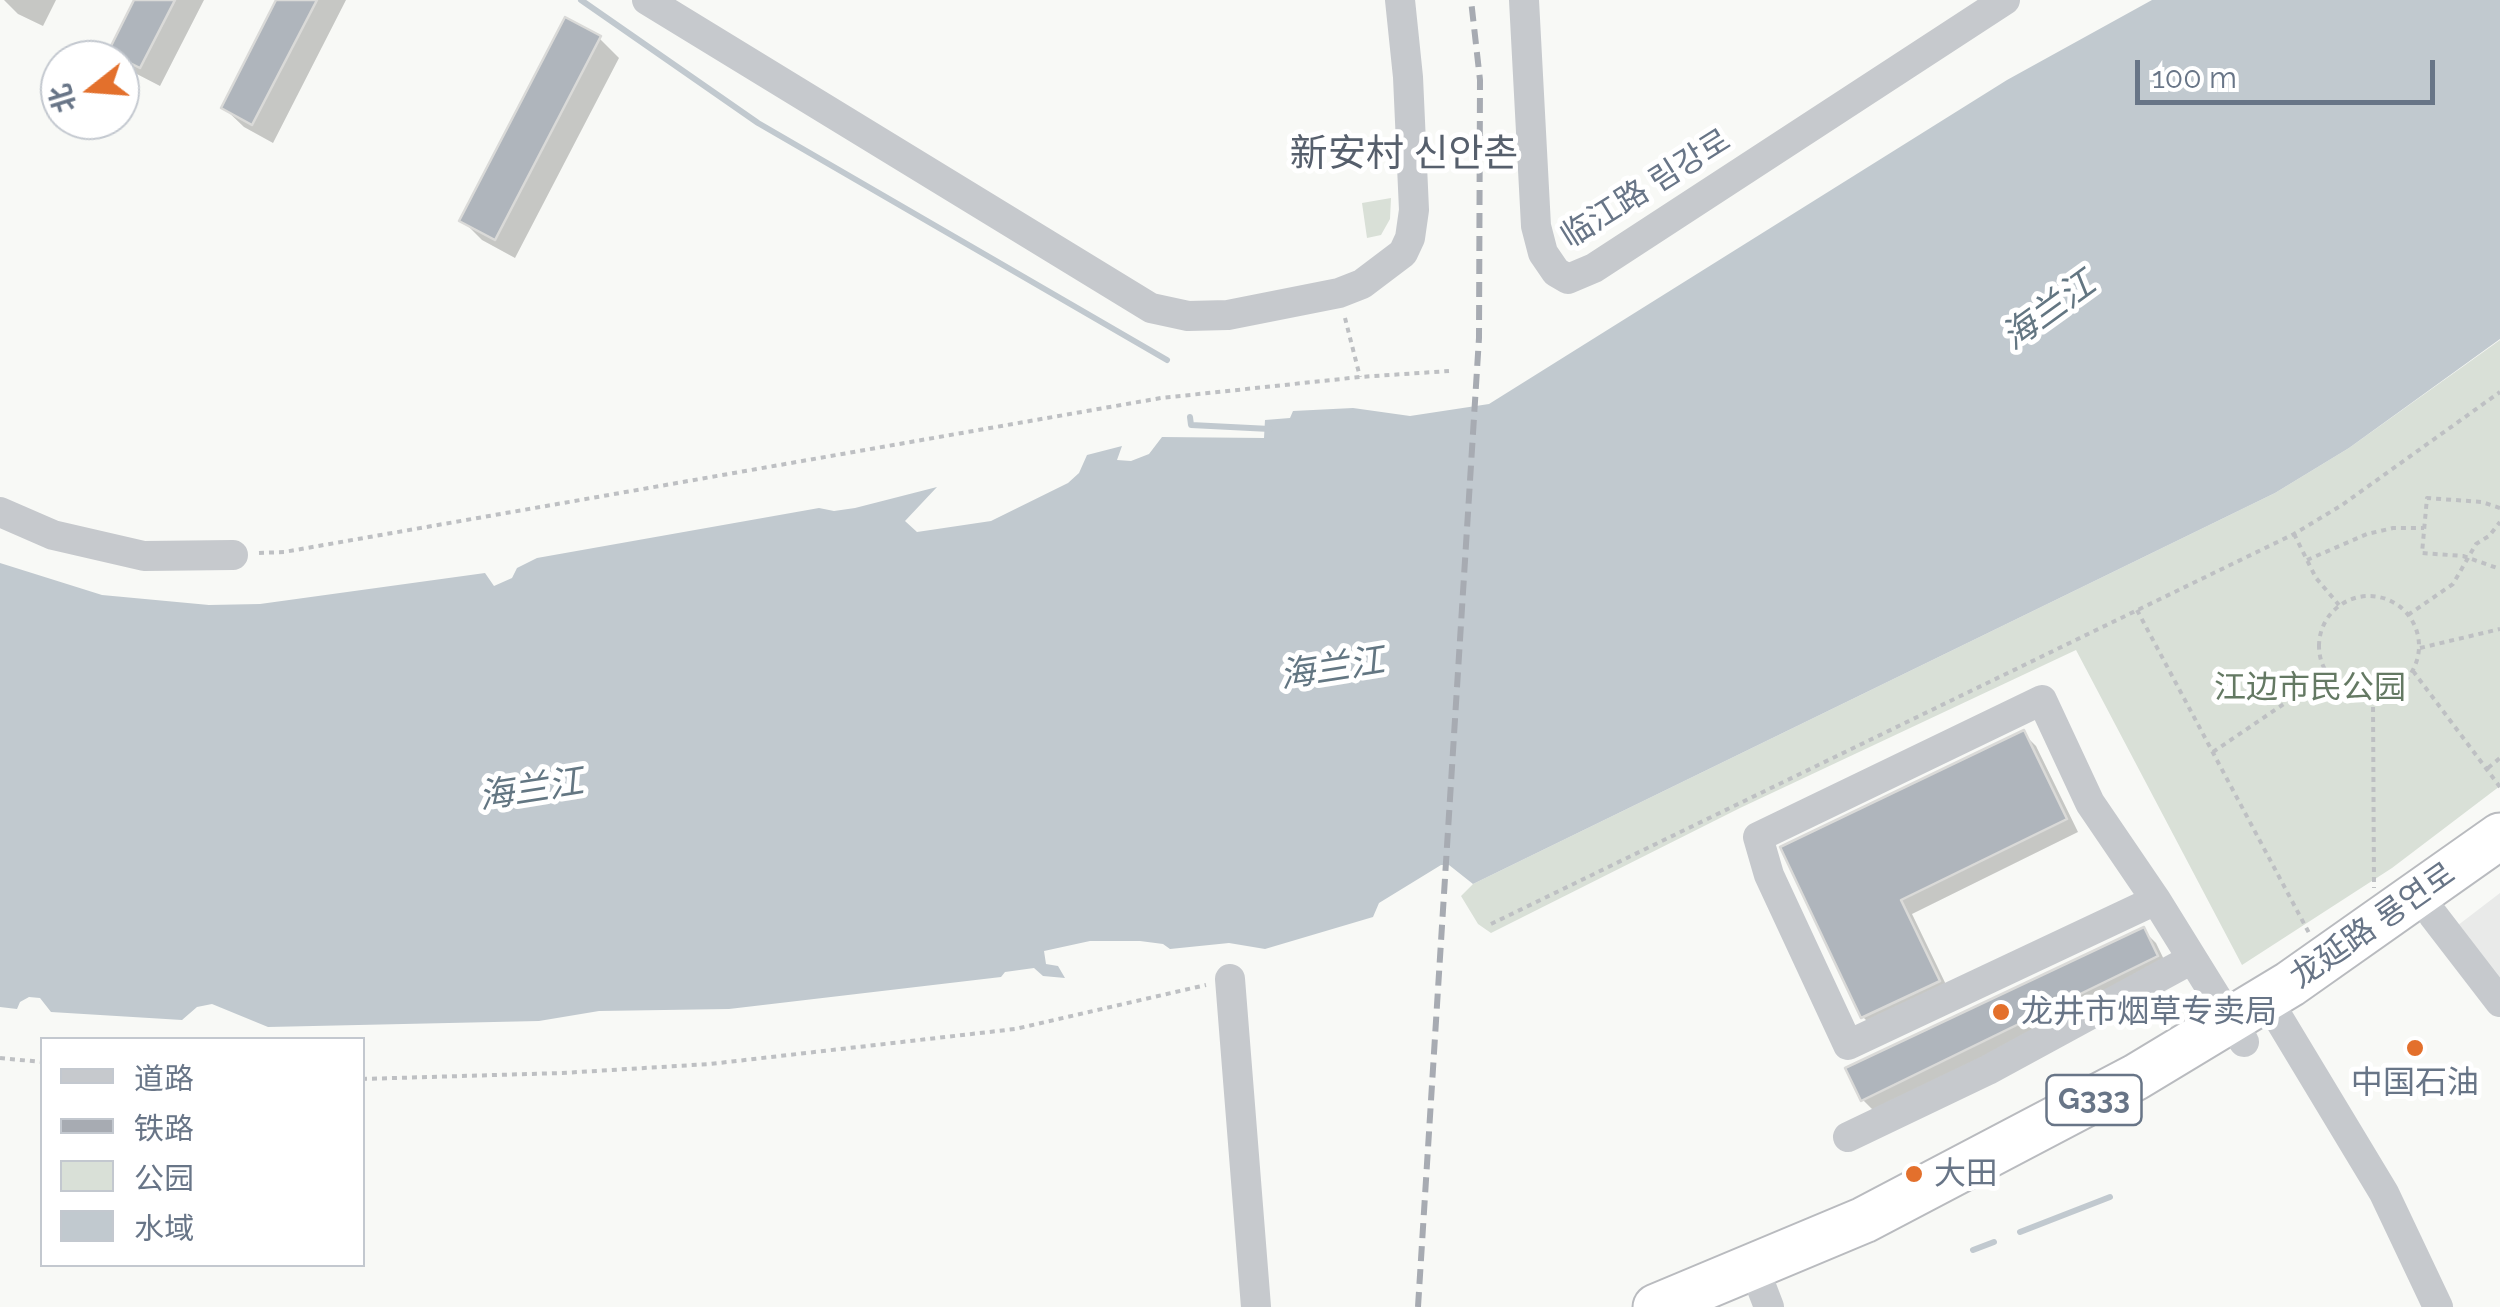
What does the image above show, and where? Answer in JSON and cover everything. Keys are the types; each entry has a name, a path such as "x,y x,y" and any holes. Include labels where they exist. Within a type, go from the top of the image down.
{"highway":[{"name":"龙延路 룡연로","path":"2255,1020 2500,836"},
{"name":"龙延路 룡연로","path":"1656,1307 1753,1293 1814,1243 2255,1020 2433,915 2500,868"}],"street":[{"path":"646,0 1151,308 1188,316 1228,314 1339,294 1362,284 1403,253 1410,238 1414,210 1400,0"},
{"name":"临江路 림강로","path":"1524,0 1536,226 1543,253 1556,272 1568,278 1594,268 2005,0"},
{"path":"0,512 53,536 144,556 232,555"},
{"path":"2156,900 1848,1045 1769,875 1758,837 2042,700 2090,803 2156,900 2192,959 2255,1020 2384,1194 2438,1307"},
{"path":"2433,915 2500,1002"},
{"path":"1848,1137 1988,1070 2192,959"},
{"path":"1230,979 1256,1307"}],"path":[{"path":"1339,294 1360,377"},
{"path":"232,555 304,549 1161,398 1449,371"},
{"path":"1491,924 2294,534 2342,505 2500,392"},
{"path":"2500,508 2482,502 2427,498 2422,553 2471,558 2500,569"},
{"path":"2408,614 2447,590 2471,558 2476,544 2500,522"},
{"path":"2307,560 2367,534 2392,528 2424,528"},
{"path":"2294,534 2316,578 2340,605"},
{"path":"2370,595 2385,598 2408,614 2418,632 2420,648 2413,670 2397,688 2373,696 2348,692 2328,674 2319,650 2320,634 2340,605 2370,595"},
{"path":"2137,610 2312,937"},
{"path":"2420,648 2500,629"},
{"path":"2413,670 2500,787"},
{"path":"2212,752 2328,674"},
{"path":"2373,696 2374,892"},
{"path":"2487,769 2500,758"},
{"path":"365,1079 694,1066 979,1034 1057,1021 1230,979"},
{"path":"0,1058 40,1062"}],"shaded area":[{"path":"2500,893 2500,991 2453,929"}],"green space":[{"path":"1391,198 1390,219 1381,235 1367,238 1362,203"},
{"name":"江边市民公园","path":"2500,340 2500,786 2392,868 2242,965 2076,650 1740,808 1491,933 1478,924 1461,896 1473,884 2275,493 2349,448"}],"water":[{"name":"海兰江","path":"2152,0 2500,0 2500,339 2349,448 2275,493 1473,884 1449,865 1441,865 1379,903 1373,917 1265,949 1229,943 1170,949 1163,944 1140,941 1090,941 1044,951 1046,964 1058,966 1065,978 1043,976 1034,968 1005,972 1001,977 729,1009 599,1011 539,1021 268,1027 212,1004 197,1007 182,1020 51,1012 40,998 29,997 17,1009 0,1007 0,563 102,595 209,605 260,604 485,573 494,586 512,578 517,568 537,558 819,508 855,508 937,487 905,521 917,532 991,521 1068,483 1079,473 1087,455 1122,446 1117,460 1131,461 1149,454 1162,437 1264,438 1265,420 1290,418 1293,411 1353,408 1410,416 1489,404 2007,80"}],"building":[{"path":"134,0 175,0 140,68 140,40 114,40"},
{"path":"276,0 317,0 252,125 221,108"},
{"path":"565,17 601,36 495,240 459,221"},
{"path":"2024,730 2067,819 1901,900 1940,981 1861,1018 1780,847"},
{"name":"龙井市烟草专卖局","path":"2144,927 2158,956 1861,1101 1845,1068"}],"waterway":[{"path":"581,0 758,123 1167,360"},
{"path":"1190,417 1191,425 1270,429"},
{"path":"2020,1232 2110,1197"},
{"path":"1973,1250 1994,1242"}],"railway":[{"path":"1418,1307 1479,338 1480,80 1471,0"}],"place":[{"name":"龙井市烟草专卖局","path":"2001,1012"},
{"name":"中国石油","path":"2415,1048"},
{"name":"大田","path":"1914,1174"}],"district":[{"name":"新安村 신안촌","path":"1404,155"}]}
